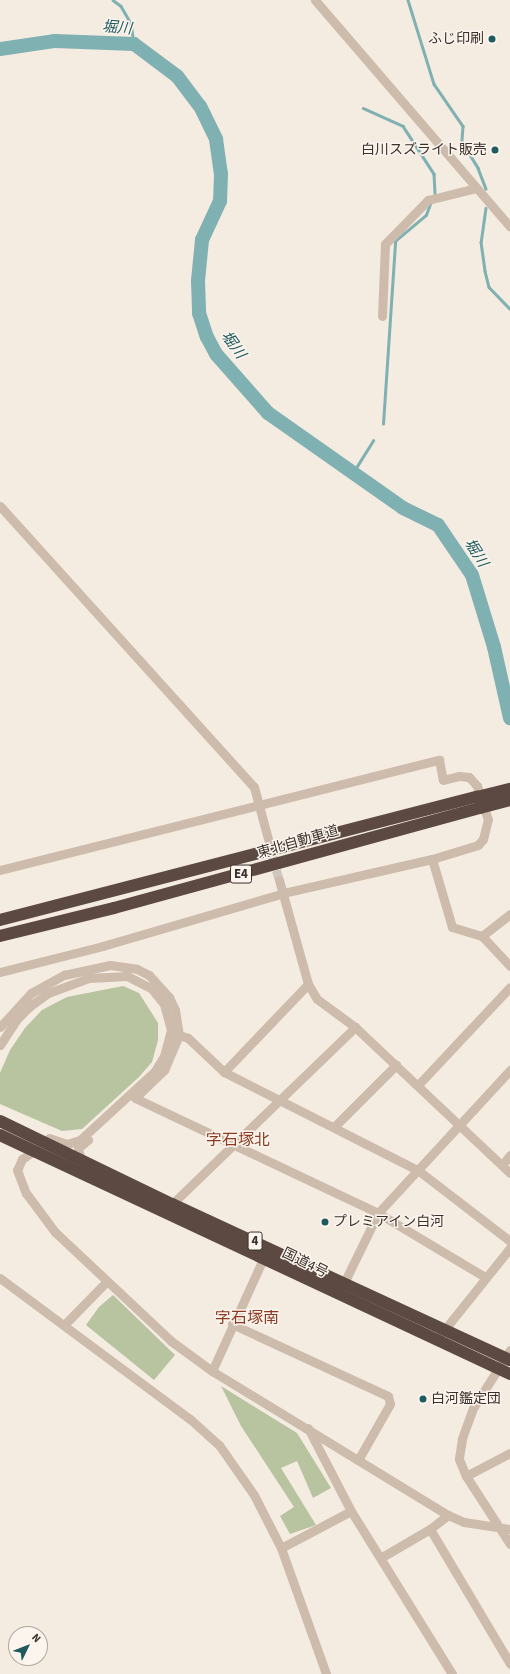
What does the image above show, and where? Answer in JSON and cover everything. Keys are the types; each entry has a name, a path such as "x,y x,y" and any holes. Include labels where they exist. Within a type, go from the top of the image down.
{"highway":[{"name":"東北自動車道","path":"0,936 121,906 479,802 510,789"},
{"name":"東北自動車道","path":"0,920 479,802 510,800"},
{"name":"国道4号","path":"3,1123 80,1158 172,1204 444,1328 508,1355"},
{"name":"国道4号","path":"0,1136 35,1150 337,1296 510,1374"}],"street":[{"path":"315,0 510,227"},
{"path":"382,316 386,244 428,200 476,188"},
{"path":"0,506 254,787 268,839"},
{"path":"0,870 439,760 443,780 459,776 469,777 477,786 488,820 483,839 478,845 432,859 284,893 104,946 0,972"},
{"path":"432,859 452,927 482,936 510,966"},
{"path":"278,880 284,893 308,984 317,999 355,1027 510,1173"},
{"path":"482,936 510,914"},
{"path":"0,1027 31,993 47,982 83,969 110,965 137,969 159,984 175,1010 179,1035 164,1070 78,1148 80,1158"},
{"path":"0,1045 17,1019 48,993 89,978 110,975 128,976 150,988 164,1004 171,1030 164,1056 155,1071 80,1140 67,1144 58,1142 21,1125 3,1123"},
{"path":"224,1072 308,984"},
{"path":"418,1085 510,987"},
{"path":"172,1204 355,1027"},
{"path":"179,1035 188,1038 224,1072 419,1171 510,1241"},
{"path":"334,1128 396,1065"},
{"path":"337,1296 378,1213 419,1171 510,1070"},
{"path":"134,1098 378,1213 485,1277"},
{"path":"35,1150 19,1164 17,1170 20,1182 55,1232 106,1282 171,1341 212,1371 307,1427 448,1515 464,1522 510,1528"},
{"path":"502,1165 510,1155"},
{"path":"436,1341 444,1328 510,1248"},
{"path":"212,1371 232,1324 263,1259"},
{"path":"0,1278 65,1324 190,1419 219,1445 254,1495 281,1548 326,1674"},
{"path":"65,1324 106,1282"},
{"path":"232,1324 388,1396 390,1404 358,1460"},
{"path":"508,1355 496,1368 473,1408 462,1439 459,1459 466,1476 510,1544"},
{"path":"307,1427 351,1511 382,1556 452,1674"},
{"path":"466,1476 510,1453"},
{"path":"281,1548 351,1511"},
{"path":"382,1556 430,1529 448,1515"},
{"path":"430,1529 510,1664"}],"green space":[{"path":"123,986 139,993 158,1023 158,1040 152,1062 139,1077 82,1129 62,1131 0,1104 0,1073 10,1050 25,1028 42,1010 67,997"},
{"path":"113,1295 175,1355 154,1380 86,1325 99,1307"},
{"path":"221,1386 297,1433 331,1488 313,1498 297,1461 281,1468 316,1525 290,1534 280,1516 294,1507 241,1426"}],"waterway":[{"path":"113,0 121,6 131,23 134,44"},
{"path":"408,0 434,84 463,126 462,142 478,168 486,189"},
{"name":"堀川","path":"0,49 55,41 134,44 177,76 200,106 216,139 221,174 220,201 202,240 198,281 199,313 207,337 216,354 268,413 403,508 438,525 472,575 494,647 510,718"},
{"path":"363,108 403,126 434,174 435,193"},
{"path":"383,424 395,241 426,215 430,204"},
{"path":"486,208 481,242 485,271 489,287 510,309"},
{"path":"354,471 373,440"}],"tunnel":[{"path":"269,844 279,880"}],"place":[{"name":"ふじ印刷","path":"492,39"},
{"name":"白川スズライト販売","path":"495,150"},
{"name":"プレミアイン白河","path":"325,1222"},
{"name":"白河鑑定団","path":"423,1399"}],"district":[{"name":"字石塚北","path":"238,1140"},
{"name":"字石塚南","path":"247,1318"}]}
